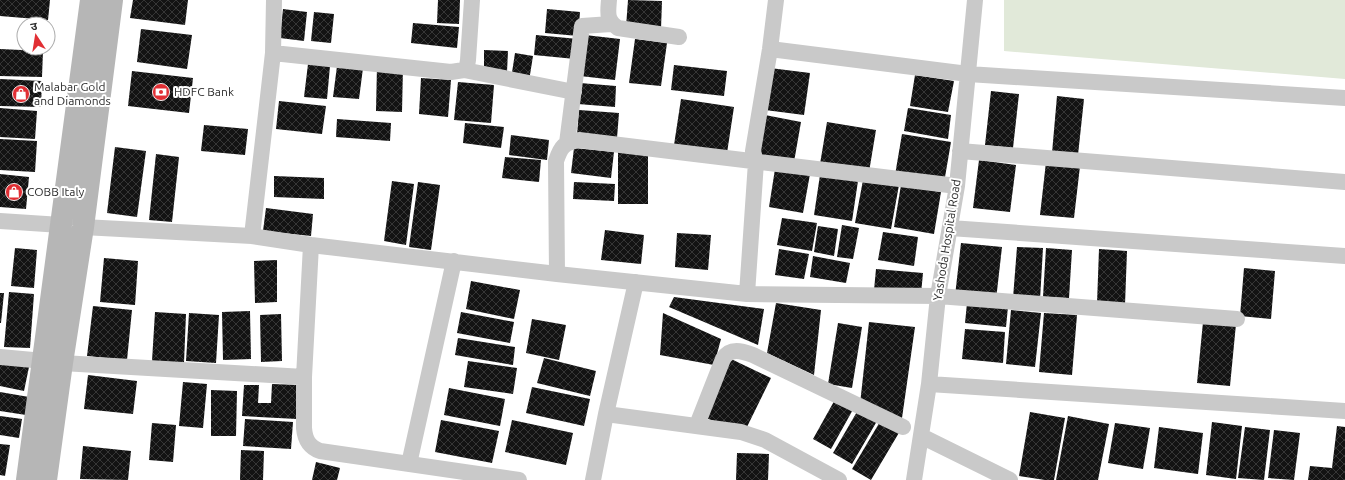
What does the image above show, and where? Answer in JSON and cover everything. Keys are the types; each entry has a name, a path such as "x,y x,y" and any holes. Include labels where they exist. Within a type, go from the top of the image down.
{"street":[{"path":"46,480 61,225 91,0"},
{"path":"27,480 84,226 112,0"},
{"path":"252,236 273,53 274,0"},
{"path":"464,70 467,66 468,60 472,0"},
{"path":"609,0 608,16 611,24"},
{"path":"746,294 756,162 753,151 770,49 776,0"},
{"name":"Yashoda Hospital Road","path":"914,480 929,384 938,296 956,186 975,0"},
{"path":"567,142 582,26 611,24 618,28 679,37"},
{"path":"770,49 968,74 1345,98"},
{"path":"273,53 451,72 464,70 574,92"},
{"path":"557,274 556,161 560,149 567,142 579,140 956,186"},
{"path":"960,151 1345,182"},
{"path":"0,221 61,225"},
{"path":"84,226 252,236 311,245 557,274 746,294 938,296 1237,319"},
{"path":"950,228 1345,256"},
{"path":"311,245 304,377 305,434 308,443 313,448 320,451 519,480"},
{"path":"409,464 454,261"},
{"path":"593,480 606,414 636,282"},
{"path":"697,425 723,358 730,351 735,350 744,351 753,355 903,427"},
{"path":"0,357 53,362 304,377"},
{"path":"929,384 1345,411"},
{"path":"606,414 741,432 765,440 839,480"},
{"path":"922,436 1010,480"}],"green space":[{"path":"1004,0 1345,0 1345,79 1004,51"}],"building":[{"path":"0,0 50,0 48,16 16,16 16,17 0,16"},
{"path":"133,0 188,0 185,25 130,18"},
{"path":"438,0 460,0 459,24 437,23"},
{"path":"628,0 662,1 661,29 626,27"},
{"path":"283,9 307,12 304,41 280,38"},
{"path":"547,9 580,12 578,36 545,33"},
{"path":"314,12 334,14 331,43 311,41"},
{"path":"413,23 459,27 457,48 411,43"},
{"path":"141,29 192,35 187,69 137,62"},
{"path":"536,35 578,39 575,59 534,55"},
{"path":"585,35 620,39 615,80 580,76"},
{"path":"635,39 667,43 661,86 629,83"},
{"path":"0,49 16,50 16,56 43,56 42,77 0,76"},
{"path":"484,50 508,51 507,72 484,71"},
{"path":"515,53 533,56 529,81 511,79"},
{"path":"308,64 330,66 327,99 304,97"},
{"path":"674,65 727,71 724,96 671,90"},
{"path":"337,66 363,68 359,99 333,97"},
{"path":"377,66 403,67 402,112 376,111"},
{"path":"770,68 810,73 804,115 765,110"},
{"name":"HDFC Bank","path":"132,71 193,78 189,113 128,106"},
{"path":"915,75 954,81 948,112 910,106"},
{"path":"421,78 451,80 448,117 419,114"},
{"name":"Malabar Gold and Diamonds","path":"0,79 42,81 41,107 0,106"},
{"path":"458,82 494,85 491,123 454,120"},
{"path":"580,83 616,86 615,107 578,104"},
{"path":"991,91 1019,94 1013,148 985,145"},
{"path":"1057,96 1084,99 1078,155 1052,153"},
{"path":"681,99 734,107 727,153 674,145"},
{"path":"279,101 326,106 322,134 276,129"},
{"path":"0,108 37,111 35,139 0,137"},
{"path":"908,108 951,115 948,139 904,131"},
{"path":"579,110 619,113 617,138 577,135"},
{"path":"765,115 801,122 794,162 758,156"},
{"path":"337,119 391,123 390,141 336,137"},
{"path":"827,122 876,130 869,172 820,164"},
{"path":"465,123 504,127 501,148 463,143"},
{"path":"204,125 248,129 245,155 201,151"},
{"path":"902,134 951,142 944,183 895,175"},
{"path":"511,135 549,140 547,160 509,155"},
{"path":"0,139 37,141 35,172 0,170"},
{"path":"115,147 146,151 137,217 107,213"},
{"path":"574,148 614,152 611,178 571,173"},
{"path":"618,150 648,150 648,204 618,204"},
{"path":"156,154 179,157 172,222 149,220"},
{"path":"505,157 541,160 539,182 502,178"},
{"path":"979,160 1016,165 1010,212 973,208"},
{"path":"1046,162 1080,166 1074,218 1040,215"},
{"path":"775,169 810,174 803,213 769,207"},
{"name":"COBB Italy","path":"0,174 29,177 26,209 0,207"},
{"path":"820,175 858,181 852,221 814,215"},
{"path":"274,176 324,178 324,199 274,197"},
{"path":"863,180 899,185 891,229 855,223"},
{"path":"392,181 414,184 406,245 384,241"},
{"path":"418,182 440,185 431,250 409,247"},
{"path":"574,182 615,184 614,201 573,199"},
{"path":"901,185 941,192 934,234 894,227"},
{"path":"266,208 313,214 311,236 263,231"},
{"path":"782,218 817,223 812,251 777,245"},
{"path":"842,225 859,228 853,259 837,257"},
{"path":"818,226 838,229 834,256 814,252"},
{"path":"605,230 644,235 641,264 601,260"},
{"path":"883,232 918,237 914,266 878,260"},
{"path":"677,233 711,235 708,270 675,267"},
{"path":"961,243 1002,247 996,300 955,296"},
{"path":"1017,247 1043,248 1040,300 1013,298"},
{"path":"15,248 37,250 34,288 11,286"},
{"path":"1046,248 1072,250 1069,298 1043,297"},
{"path":"779,249 809,254 804,279 775,275"},
{"path":"1099,249 1127,251 1125,305 1097,304"},
{"path":"813,256 850,263 846,283 810,277"},
{"path":"104,258 138,261 135,305 100,302"},
{"path":"277,260 277,302 255,303 254,261"},
{"path":"1244,268 1275,271 1271,319 1240,316"},
{"path":"876,269 923,273 921,294 874,290"},
{"path":"471,281 520,290 514,319 466,309"},
{"path":"9,292 34,294 30,348 4,347"},
{"path":"0,293 4,293 1,323 0,323"},
{"path":"674,297 764,309 758,345 669,307"},
{"path":"776,303 821,310 814,375 767,353"},
{"path":"967,303 1008,307 1006,327 965,323"},
{"path":"93,306 132,310 127,360 87,356"},
{"path":"1011,310 1041,313 1035,367 1006,364"},
{"path":"250,311 251,359 223,360 222,312"},
{"path":"155,312 186,314 184,363 152,361"},
{"path":"461,312 514,322 510,343 457,333"},
{"path":"189,313 219,315 216,363 186,361"},
{"path":"663,313 721,339 714,365 660,355"},
{"path":"1044,313 1077,315 1072,375 1039,372"},
{"path":"281,314 282,361 261,362 260,315"},
{"path":"532,319 566,325 559,360 526,353"},
{"path":"869,322 915,327 901,425 860,404"},
{"path":"1203,322 1236,324 1230,386 1197,383"},
{"path":"838,323 862,327 852,388 828,384"},
{"path":"965,329 1005,332 1003,363 962,359"},
{"path":"458,338 515,347 513,365 455,355"},
{"path":"727,357 771,378 745,431 705,418"},
{"path":"544,358 596,371 590,396 537,383"},
{"path":"0,361 29,367 24,391 0,386"},
{"path":"468,361 517,368 513,394 464,387"},
{"path":"88,375 137,381 133,414 84,409"},
{"path":"183,382 207,384 203,428 179,426"},
{"path":"272,384 299,385 297,419 242,416 244,385 259,385 258,403 271,403"},
{"path":"532,387 590,399 584,426 526,413"},
{"path":"449,388 505,399 500,426 444,415"},
{"path":"211,390 237,391 236,436 211,436"},
{"path":"0,392 29,397 26,415 0,411"},
{"path":"837,396 855,406 831,449 813,439"},
{"path":"858,410 877,421 852,464 833,453"},
{"path":"1030,412 1065,418 1054,480 1019,476"},
{"path":"0,416 22,419 19,438 0,435"},
{"path":"1068,416 1109,424 1098,480 1056,480"},
{"path":"245,419 293,422 291,449 243,446"},
{"path":"441,420 499,431 492,463 435,452"},
{"path":"512,420 573,433 566,465 505,452"},
{"path":"881,420 900,431 871,480 852,469"},
{"path":"1212,422 1242,426 1236,479 1206,475"},
{"path":"152,423 176,425 173,462 149,460"},
{"path":"1115,423 1150,428 1143,469 1108,463"},
{"path":"1337,426 1345,427 1345,480 1308,480 1310,466 1332,468"},
{"path":"1159,427 1203,433 1198,474 1154,468"},
{"path":"1245,427 1270,430 1264,480 1238,478"},
{"path":"1274,430 1300,433 1294,480 1268,478"},
{"path":"0,444 10,445 5,476 0,475"},
{"path":"83,446 131,451 128,480 80,479"},
{"path":"241,450 264,451 263,480 240,480"},
{"path":"737,453 769,454 768,480 736,480"},
{"path":"316,462 340,468 337,480 312,480"}],"place":[{"name":"HDFC Bank","path":"161,92"},
{"name":"Malabar Gold and Diamonds","path":"21,94"},
{"name":"COBB Italy","path":"14,192"}]}
